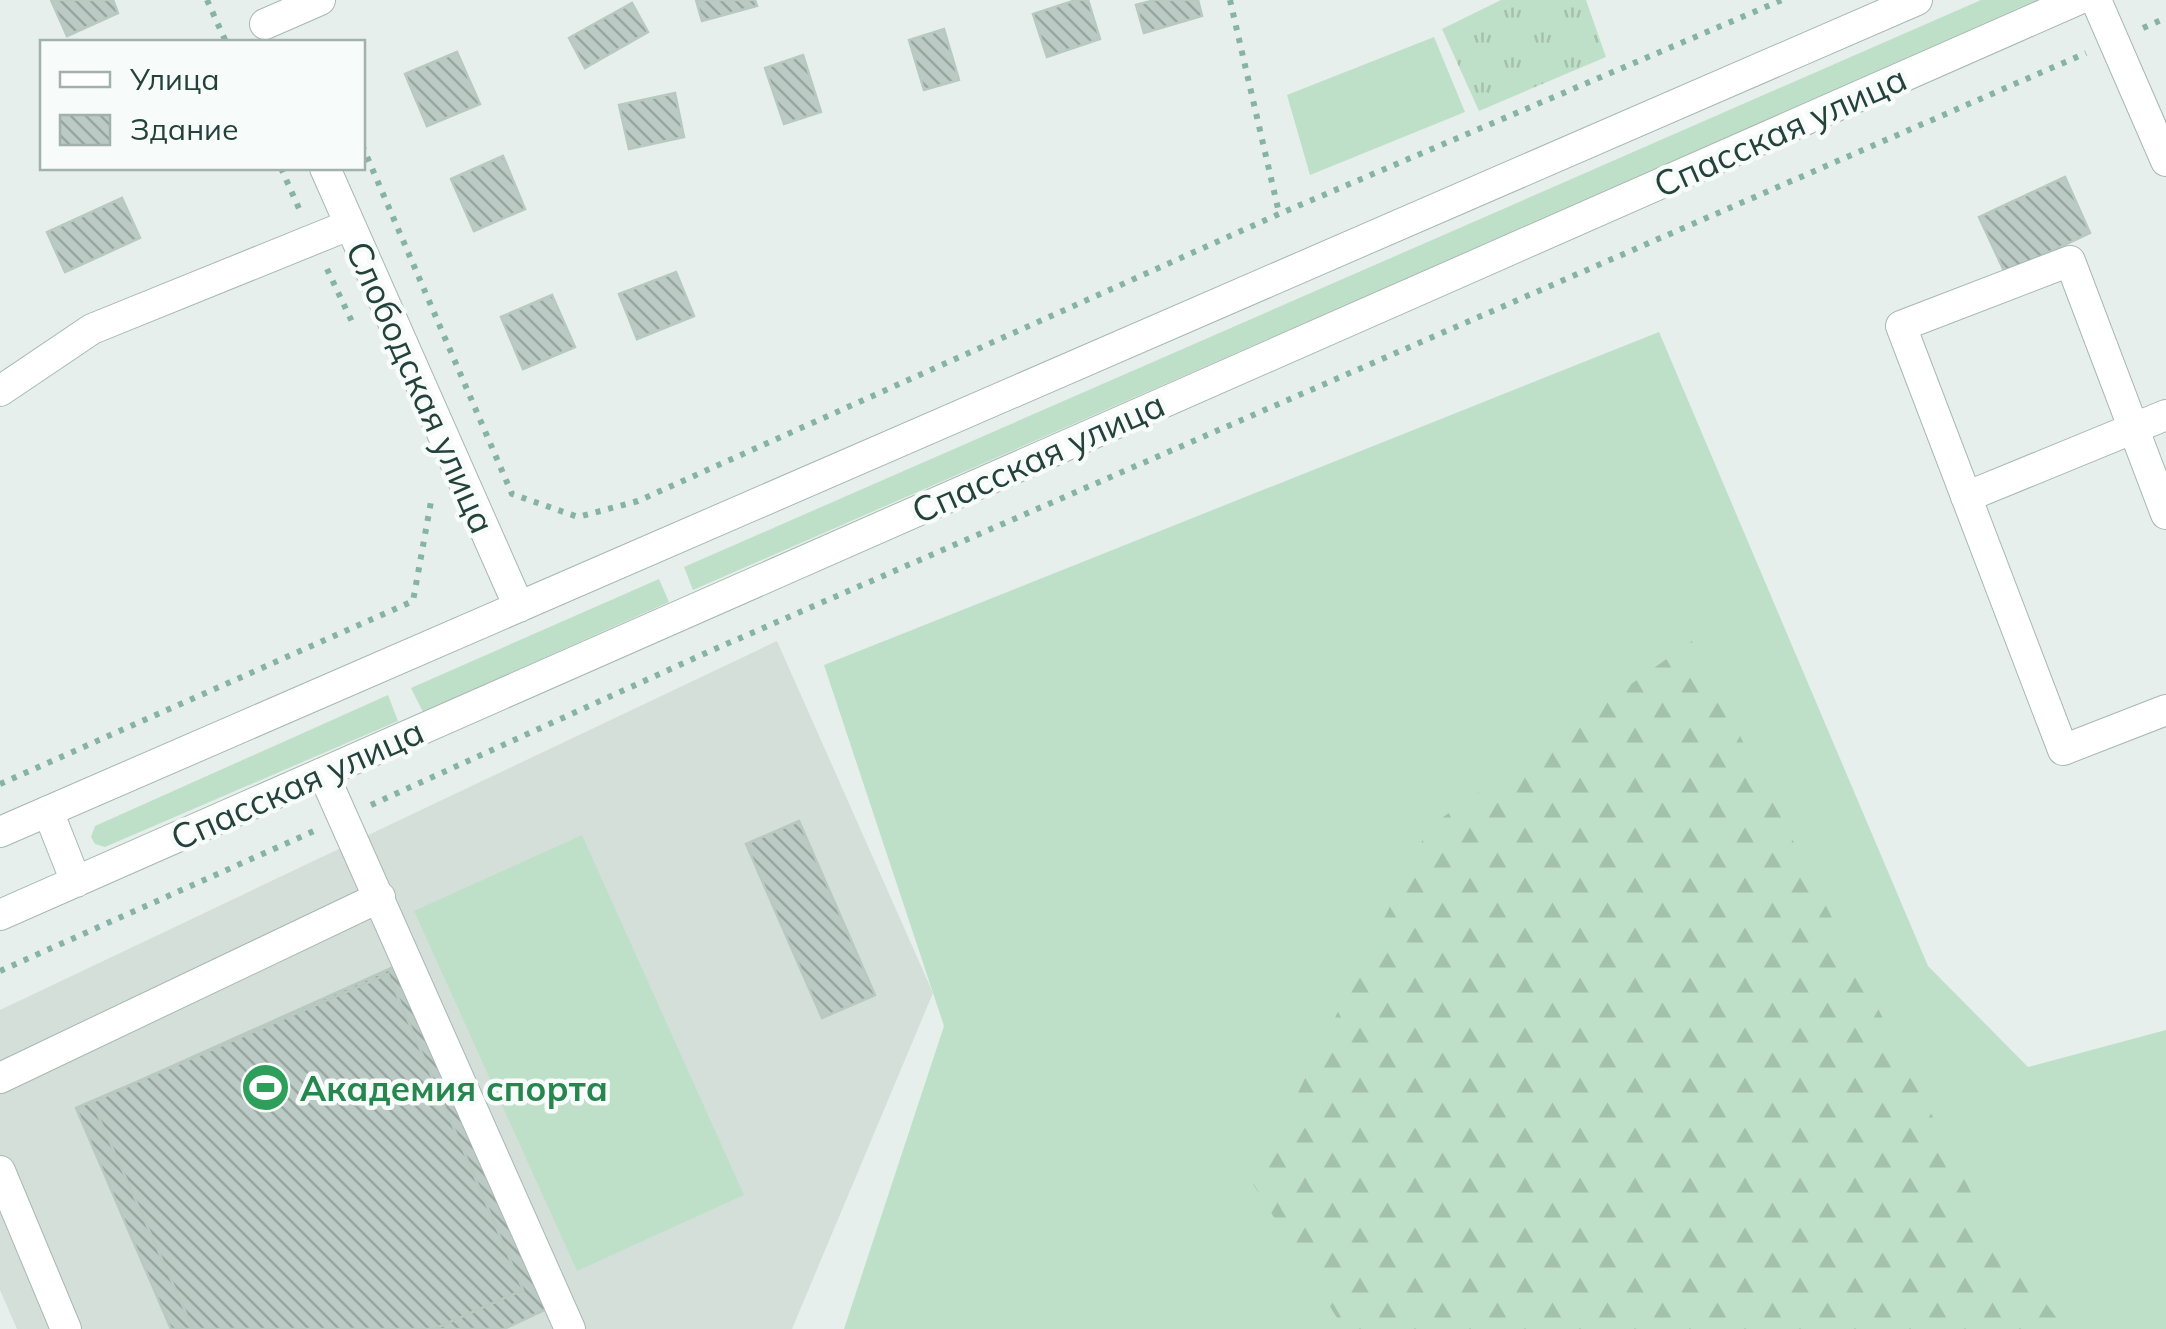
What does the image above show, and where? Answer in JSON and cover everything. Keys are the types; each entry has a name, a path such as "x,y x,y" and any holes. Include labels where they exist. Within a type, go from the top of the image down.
{"street":[{"path":"264,22 320,0"},
{"name":"Спасская улица","path":"0,832 1917,0"},
{"name":"Спасская улица","path":"0,915 2077,0"},
{"path":"2096,0 2166,161"},
{"name":"Слободская улица","path":"326,170 519,607"},
{"path":"0,391 92,329 350,225"},
{"path":"2166,514 2070,261 1901,326 2063,750 2166,710"},
{"path":"1966,498 2166,415"},
{"path":"323,773 570,1329"},
{"path":"48,811 76,882"},
{"path":"0,1078 380,897"},
{"path":"0,1171 66,1329"}],"path":[{"path":"207,0 225,40"},
{"path":"1230,0 1279,214"},
{"path":"365,152 512,494 578,516 638,501 1279,214 1782,0"},
{"path":"0,971 708,652 2166,18"},
{"path":"0,784 412,602 432,495 499,460"}],"shaded area":[{"path":"777,641 933,993 792,1329 17,1329 0,1290 0,1010"}],"green space":[{"path":"1501,0 1586,0 1606,57 1479,111 1442,29"},
{"path":"1981,0 2045,0 693,590 684,567"},
{"path":"1434,37 1465,112 1310,175 1287,95"},
{"path":"1659,332 1928,966 2028,1067 2166,1030 2166,1329 844,1329 944,1026 824,665"},
{"path":"659,579 669,602 423,712 411,688"},
{"path":"1692,641 1988,1226 2065,1329 1344,1329 1253,1184 1429,827"},
{"path":"388,695 398,721 105,847 95,844 91,837 95,826"},
{"path":"582,835 744,1195 577,1271 414,911"}],"building":[{"path":"51,0 113,0 118,13 67,36"},
{"path":"696,0 755,0 757,6 702,21"},
{"path":"1088,0 1100,39 1047,57 1033,14"},
{"path":"1155,0 1198,0 1202,16 1144,33 1136,5"},
{"path":"632,3 648,32 585,68 569,38"},
{"path":"944,29 959,80 924,90 909,40"},
{"path":"457,52 480,104 427,126 405,74"},
{"path":"803,55 821,112 784,124 765,68"},
{"path":"675,93 684,137 629,149 619,105"},
{"path":"503,156 525,209 474,231 451,179"},
{"path":"2065,177 2090,233 2005,273 1979,217"},
{"path":"122,198 140,238 65,272 47,232"},
{"path":"676,272 694,316 637,339 619,294"},
{"path":"552,295 575,347 523,369 501,317"},
{"path":"799,821 875,995 822,1018 746,844"},
{"path":"396,966 549,1308 504,1329 193,1329 92,1102"},
{"path":"388,974 523,1290 434,1329 171,1329 76,1108"}],"place":[{"name":"Академия спорта","path":"265,1088"}]}
